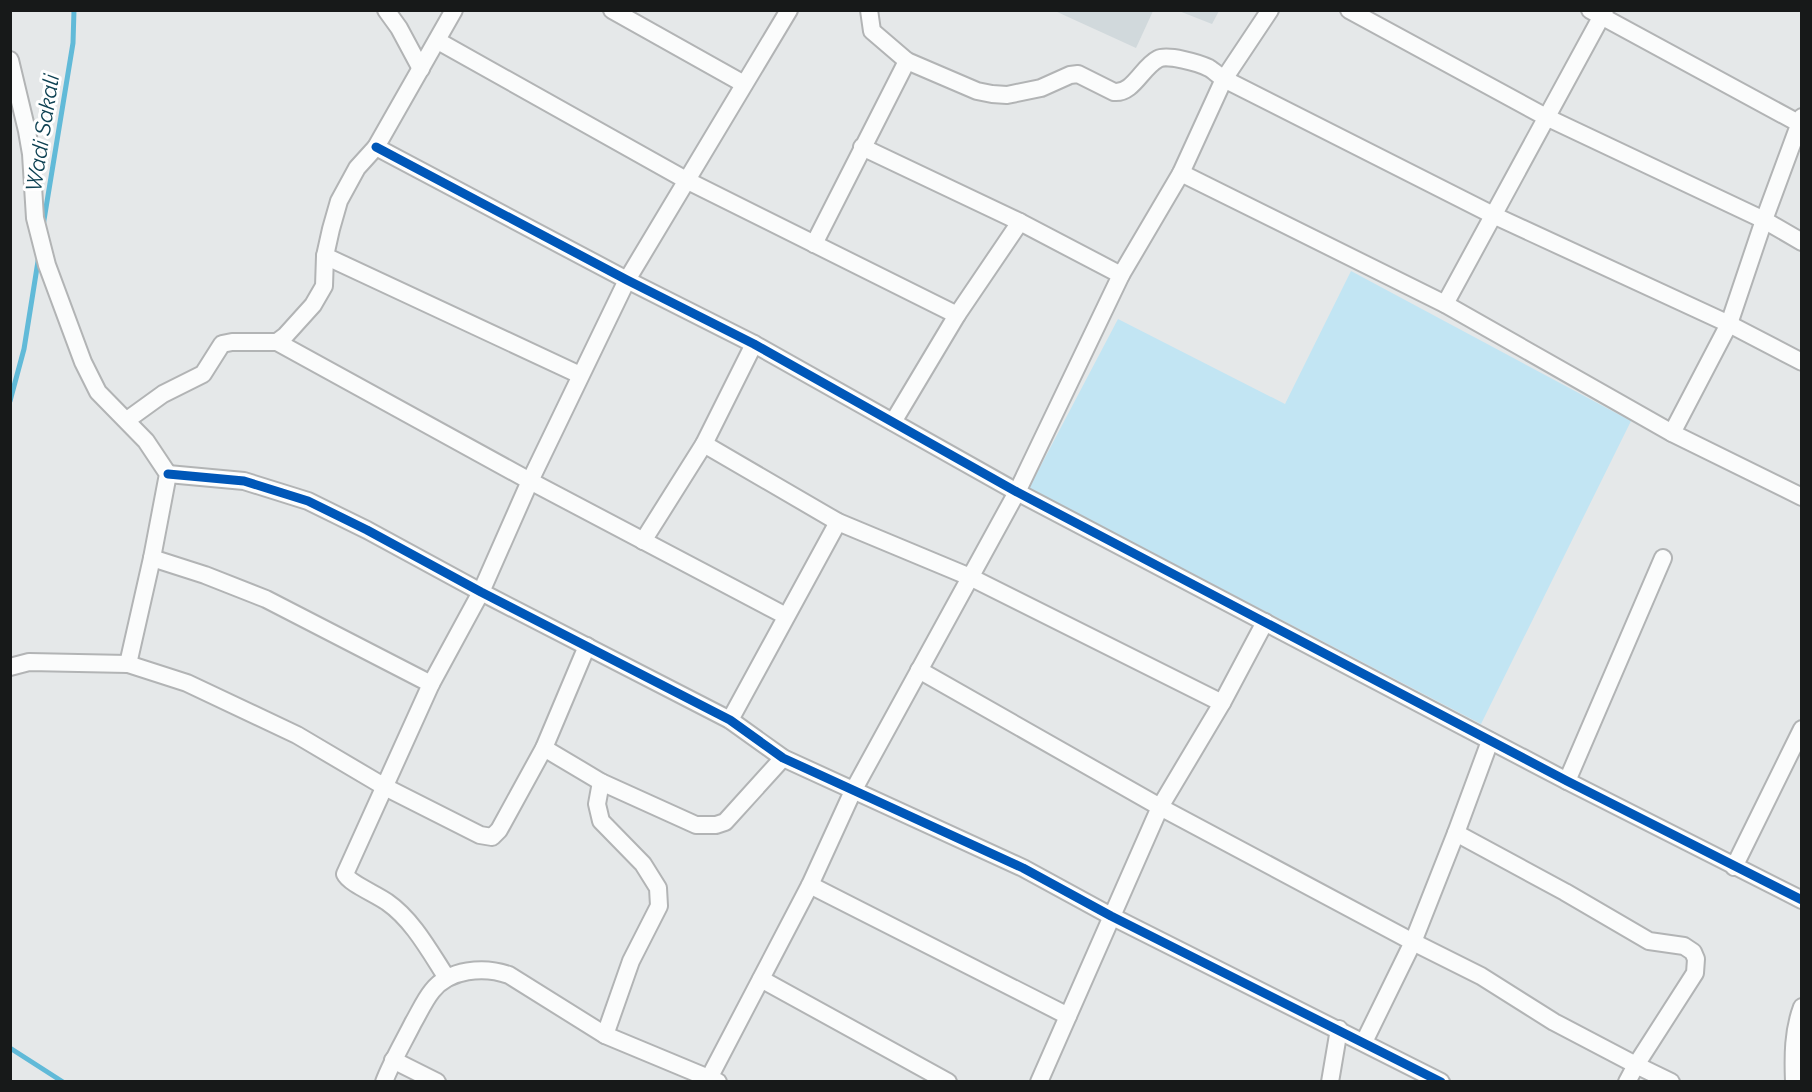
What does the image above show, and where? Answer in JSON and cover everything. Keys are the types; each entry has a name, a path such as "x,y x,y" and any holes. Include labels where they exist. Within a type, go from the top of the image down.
{"street":[{"path":"386,10 399,28 421,69"},
{"path":"277,342 313,305 324,286 325,256 339,201 357,168 376,147 454,10"},
{"path":"612,10 744,84"},
{"path":"447,978 406,919 389,903 348,879 345,874 431,684 481,591 530,481 627,280 789,10"},
{"path":"869,10 872,31 907,61 977,91 992,94 1007,94 1041,88 1070,75 1078,74 1120,93 1126,91 1160,58 1169,56 1207,67 1224,79 1493,214 1729,324 1802,362"},
{"path":"384,1082 393,1060 432,990 447,978 465,971 486,970 509,975 605,1035 712,1080 810,885 853,791 1017,492 1121,275 1181,173 1224,79 1270,10"},
{"path":"1349,10 1546,117 1764,220 1802,242"},
{"path":"1445,304 1546,117 1599,12 1801,122 1764,220 1729,324 1672,433"},
{"path":"438,41 686,180 957,315"},
{"path":"10,60 31,154 35,218 48,265 91,380 106,402 146,441 168,474 128,664"},
{"path":"814,243 907,61"},
{"path":"376,147 627,280 754,344 1017,492 1567,782 1802,900"},
{"path":"862,147 1020,222 1121,275"},
{"path":"1181,173 1445,304 1672,433 1802,497"},
{"path":"893,422 957,315 1020,222"},
{"path":"325,256 580,375"},
{"path":"127,420 162,394 203,374 222,344 277,342 530,481 786,616"},
{"path":"643,541 704,444 754,344"},
{"path":"704,444 838,522 970,577 1222,703"},
{"path":"168,474 244,481 308,501 368,530 729,720 783,758 1023,868 1111,916 1441,1082"},
{"path":"729,720 838,522"},
{"path":"152,558 266,599 431,684"},
{"path":"1567,782 1663,558"},
{"path":"1039,1082 1160,807 1222,703 1264,622"},
{"path":"10,667 28,662 128,664 187,683 297,735 385,787 480,835 492,837 499,830 544,748 587,646"},
{"path":"919,670 1160,807 1481,976 1554,1022 1671,1082"},
{"path":"1734,867 1794,762 1802,729"},
{"path":"1365,1042 1413,942 1490,741"},
{"path":"544,748 601,782 696,825 716,825 725,822 783,758"},
{"path":"601,782 597,804 602,821 643,864 658,888 659,906 631,962 605,1035"},
{"path":"1456,833 1649,941 1684,946 1692,952 1696,959 1695,973 1627,1082"},
{"path":"810,885 1068,1016"},
{"path":"761,979 948,1082"},
{"path":"1794,1082 1797,1021 1802,1007"},
{"path":"1330,1082 1339,1029"},
{"path":"393,1060 437,1082"}],"shaded area":[{"path":"1055,11 1153,11 1136,48"},
{"path":"1179,11 1219,11 1212,24"},
{"path":"1351,271 1631,421 1481,724 1029,488 1118,319 1285,404"}],"waterway":[{"name":"Wadi Sakali","path":"43,226 73,43 74,10"},
{"name":"Wadi Sakali","path":"10,401 24,349 39,255"},
{"name":"Wadi Sakali","path":"10,1048 63,1082"}],"cycle path":[{"path":"376,147 627,280 754,344 1017,492 1567,781 1802,900"},
{"path":"168,474 244,481 308,501 730,720 783,758 1023,868 1111,916 1441,1082"}]}
